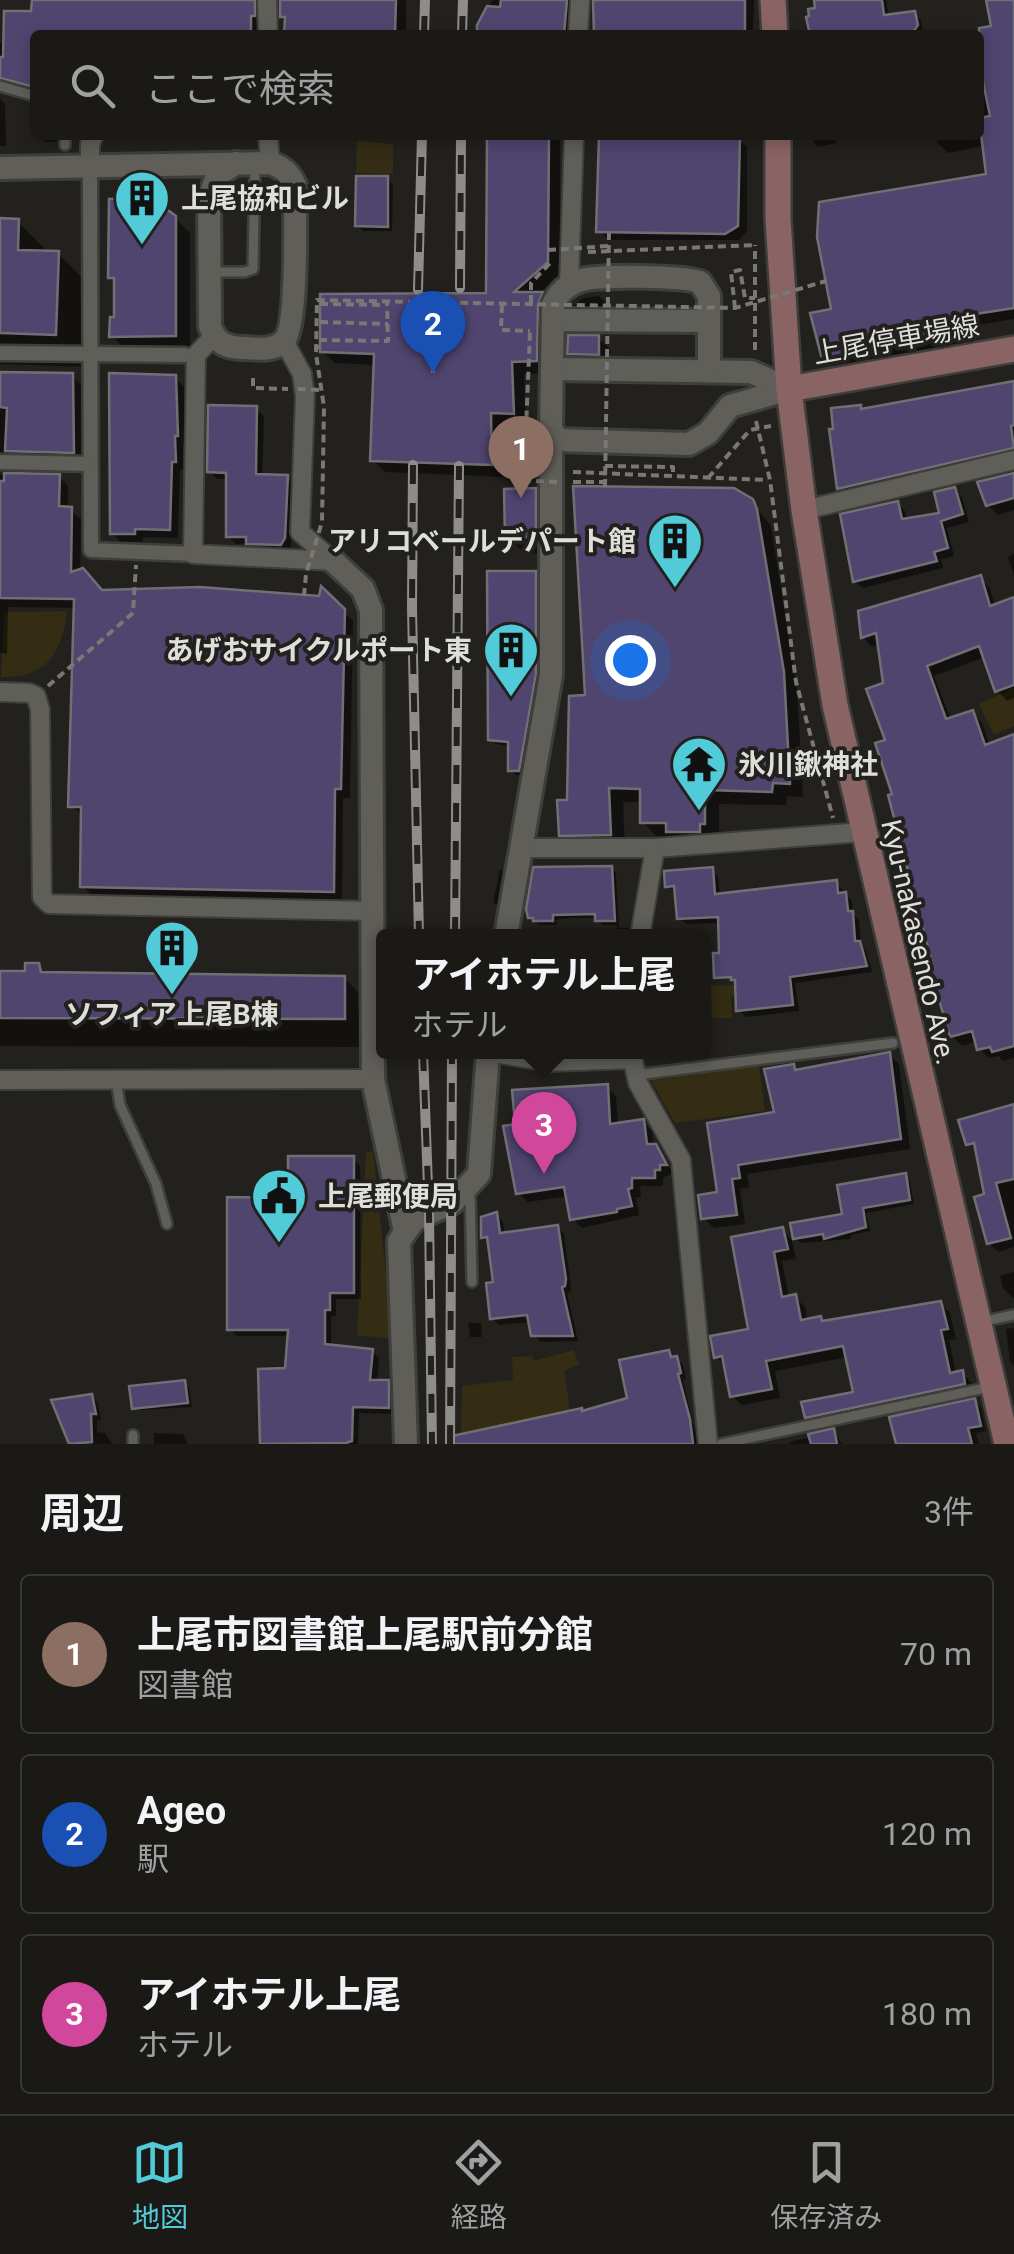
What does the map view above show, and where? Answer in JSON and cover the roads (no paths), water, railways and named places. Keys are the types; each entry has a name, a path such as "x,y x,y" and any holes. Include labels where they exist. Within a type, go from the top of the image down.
{"main road":[{"path":"774,0 775,30"},
{"path":"778,140 778,219 789,389"},
{"name":"上尾停車場線","path":"789,389 1014,349"},
{"name":"Kyu-nakasendo Ave.","path":"789,389 835,705 1007,1444"}],"street":[{"path":"268,0 268,30"},
{"path":"578,30 580,0"},
{"path":"92,140 92,550 333,561"},
{"path":"0,168 253,163 290,174 294,185 291,325 284,341 267,348 229,347 214,336 210,326 209,198 217,176 253,163 265,140"},
{"path":"569,285 574,140"},
{"path":"184,165 200,176 209,198"},
{"path":"507,929 550,675 550,429 556,297 569,285 594,278 694,280 707,290 709,371"},
{"path":"553,320 709,321"},
{"path":"193,554 196,355 214,336"},
{"path":"284,341 302,374 305,396 300,532 363,589 371,610 374,1079 405,1232"},
{"path":"0,353 185,355"},
{"path":"552,369 751,372 789,389"},
{"path":"550,429 564,442 689,444 708,433 730,406 789,389"},
{"path":"804,510 1014,460"},
{"path":"0,462 90,464"},
{"path":"0,692 29,692 36,696 40,709 42,896 49,904 373,911"},
{"path":"522,848 655,848 863,832"},
{"path":"641,929 655,848"},
{"path":"406,1444 399,1241 414,1220 452,1202 479,1174 487,1059"},
{"path":"531,1059 632,1062 681,1160 708,1444"},
{"path":"0,1080 374,1079"}],"lane":[{"path":"0,86 30,95"},
{"path":"210,272 245,272 254,268 253,163"},
{"path":"711,1056 893,1043"},
{"path":"632,1062 673,1059"},
{"path":"116,1080 120,1104 156,1184 167,1224"},
{"path":"470,1184 472,1282"},
{"path":"978,1322 1014,1315"},
{"path":"721,1444 993,1386"}],"railway":[{"path":"424,30 425,0"},
{"path":"462,30 463,0"},
{"path":"418,290 422,140"},
{"path":"460,288 461,140"},
{"path":"413,465 419,929"},
{"path":"455,929 459,466"},
{"path":"423,1059 432,1444"},
{"path":"450,1444 452,1059"}],"place":[{"name":"上尾協和ビル","path":"142,247"},
{"name":"Ageo","path":"433,373"},
{"name":"上尾市図書館上尾駅前分館","path":"521,498"},
{"name":"アリコベールデパート館","path":"675,590"},
{"name":"あげおサイクルポート東","path":"511,699"},
{"name":"氷川鍬神社","path":"699,813"},
{"name":"ソフィア上尾B棟","path":"172,997"},
{"name":"アイホテル上尾","path":"544,1174"},
{"name":"上尾郵便局","path":"279,1245"}]}
